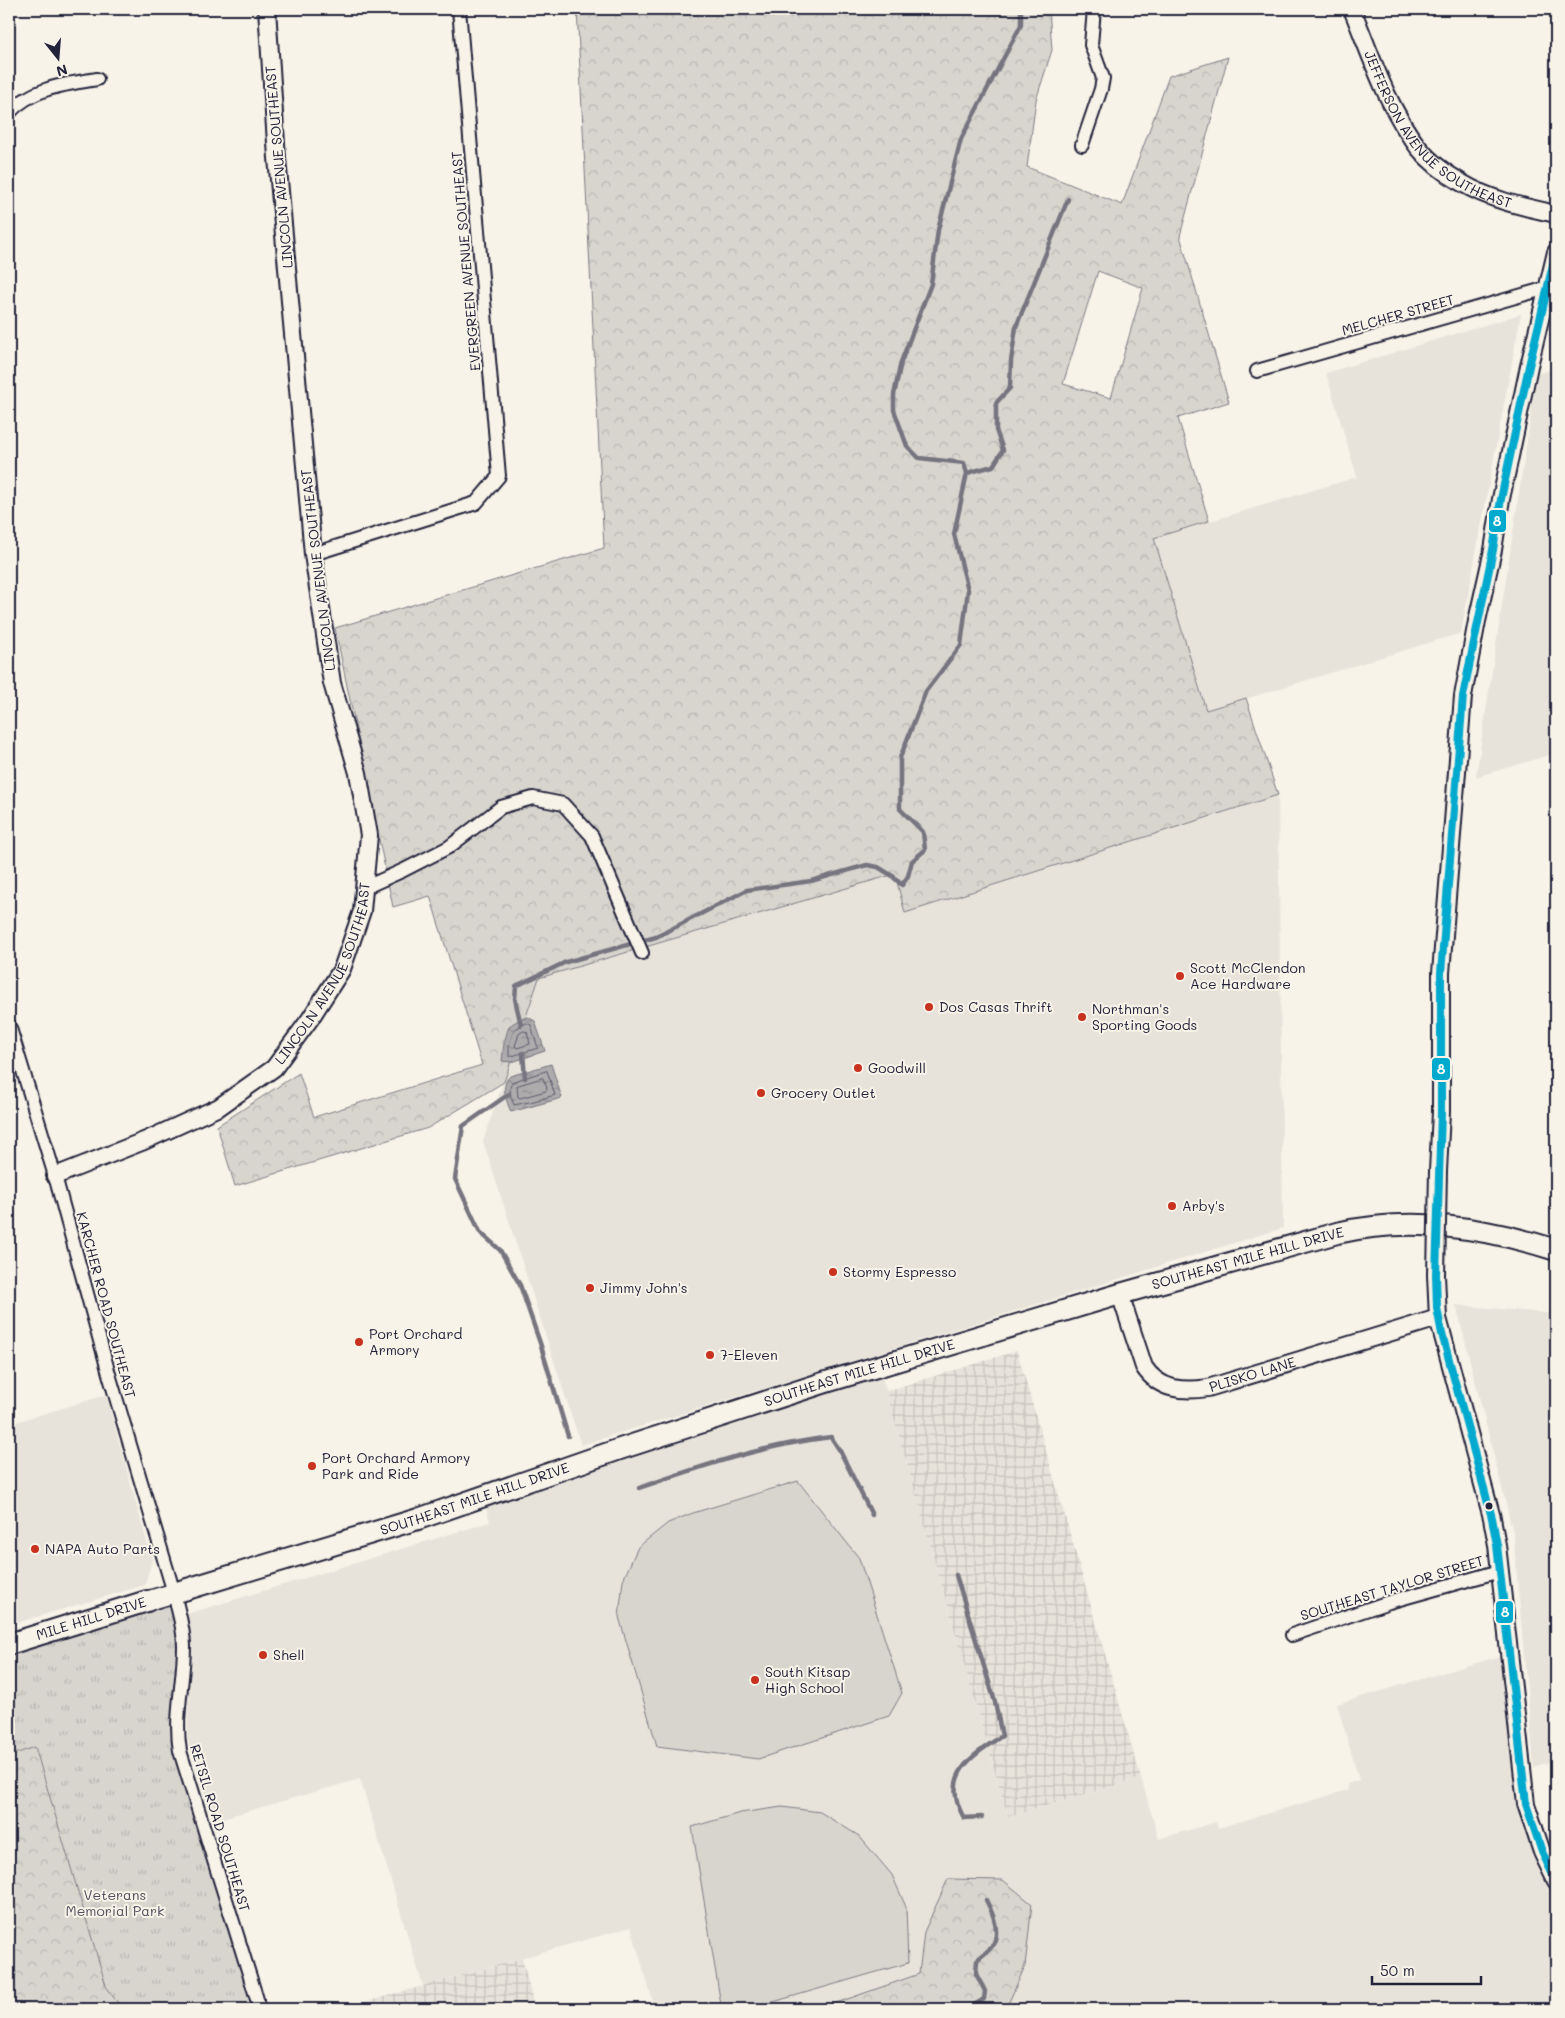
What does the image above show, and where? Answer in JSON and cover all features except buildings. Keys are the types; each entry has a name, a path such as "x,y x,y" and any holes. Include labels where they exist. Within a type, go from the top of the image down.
{"main road":[{"name":"SOUTHEAST MILE HILL DRIVE","path":"174,1593 418,1519 759,1403 1120,1294 1309,1240 1363,1227 1414,1224 1452,1226 1507,1236 1556,1250"},
{"name":"MILE HILL DRIVE","path":"9,1644 174,1593"}],"street":[{"name":"LINCOLN AVENUE SOUTHEAST","path":"55,1176 144,1141 219,1107 274,1068 310,1019 342,969 362,911 369,835 358,773 332,683 313,554 277,158 267,9"},
{"name":"EVERGREEN AVENUE SOUTHEAST","path":"313,554 476,503 499,476 459,9"},
{"path":"1082,145 1103,78 1091,45 1094,9"},
{"name":"JEFFERSON AVENUE SOUTHEAST","path":"1352,9 1385,90 1401,122 1418,148 1440,169 1463,184 1517,205 1556,214"},
{"path":"9,113 18,103 54,86 97,79"},
{"path":"1556,252 1501,499 1493,550 1463,696 1441,973 1441,1112 1436,1274 1438,1318 1492,1518 1500,1571 1526,1804 1542,1852 1556,1881"},
{"name":"MELCHER STREET","path":"1257,371 1547,288"},
{"path":"364,888 449,847 501,807 533,798 564,804 592,836 642,953"},
{"name":"KARCHER ROAD SOUTHEAST","path":"9,1025 55,1176 109,1374 174,1593"},
{"name":"PLISKO LANE","path":"1120,1294 1144,1367 1149,1375 1161,1385 1188,1390 1208,1388 1438,1318"},
{"name":"SOUTHEAST TAYLOR STREET","path":"1292,1635 1389,1602 1500,1571"},
{"name":"RETSIL ROAD SOUTHEAST","path":"174,1593 181,1622 184,1646 178,1724 180,1751 260,2009"}],"shaded area":[{"path":"1521,314 1461,633 1206,711 1154,538 1357,477 1326,373"},
{"path":"1556,368 1556,753 1476,777 1537,374"},
{"path":"1278,795 1283,1228 581,1445 483,1141 539,978 896,874 905,913"},
{"path":"1456,1305 1556,1314 1556,1760 1534,1767 1513,1532"},
{"path":"1017,1351 1141,1778 1008,1817 886,1391"},
{"name":"South Kitsap High School","path":"879,1366 1008,1817 1141,1778 1159,1839 1216,1822 1218,1828 1348,1790 1347,1784 1359,1780 1337,1704 1510,1653 1524,1787 1556,1881 1556,2009 655,2009 631,1927 423,1986 360,1779 213,1821 188,1740 187,1614 490,1522 483,1497"},
{"path":"106,1395 152,1560 145,1585 9,1625 9,1424"},
{"path":"522,1958 535,2009 349,2009 348,2007"}],"green space":[{"path":"577,9 1049,9 1052,50 1036,100 1027,167 1122,205 1169,76 1228,57 1180,236 1229,402 1178,418 1209,521 1154,538 1206,710 1246,698 1278,795 905,913 895,874 539,978 504,1082 428,1128 235,1186 217,1126 299,1073 314,1117 482,1065 430,896 393,907 335,628 604,548","holes":["1098,271 1143,288 1111,398 1063,384"]},
{"path":"798,1481 859,1558 902,1693 889,1716 758,1759 657,1746 619,1617 623,1580 638,1547 668,1523 693,1513"},
{"name":"Veterans Memorial Park","path":"174,1593 181,1622 177,1733 260,2009 9,2009 9,1644"},
{"path":"35,1747 107,1989 123,2009 9,2009 9,1756"},
{"path":"782,1807 820,1812 859,1836 892,1875 906,1907 908,1963 749,2009 728,2009 721,2005 692,1827 740,1813"},
{"path":"948,1879 1003,1880 1032,1904 1025,1966 1006,2009 819,2009 919,1974 924,1932"}],"water":[{"path":"528,1017 535,1021 545,1051 512,1062 502,1061 504,1043 509,1026 520,1019"},
{"path":"551,1064 562,1098 511,1112 505,1089 505,1084 510,1076"}],"waterway":[{"path":"521,1025 515,999 516,986 566,962 656,937 747,890 811,881 867,865 878,867 902,885 908,876 912,861 925,850 923,832 900,809 900,758 926,691 961,645 968,590 954,534 967,473 964,463 919,458 907,446 894,410 894,395 901,362 931,284 938,230 961,139 1021,25 1021,9"},
{"path":"967,473 993,466 1003,450 996,430 996,403 1010,388 1011,361 1016,327 1068,199"},
{"path":"523,1053 525,1078"},
{"path":"509,1094 463,1126 455,1179 480,1232 500,1250 520,1285 568,1436"},
{"path":"639,1488 710,1464 757,1451 831,1437 872,1515"},
{"path":"956,1575 995,1702 1002,1736 970,1760 962,1769 957,1779 955,1790 957,1803 964,1818 982,1817"},
{"path":"968,2009 984,1999 985,1991 976,1974 977,1960 991,1948 996,1935 993,1917 986,1900"}],"transit line":[{"name":"8","path":"1556,252 1529,366 1501,499 1493,550 1463,696 1441,973 1441,1112 1436,1275 1437,1308 1442,1334 1492,1518 1497,1545 1526,1804 1542,1852 1556,1881"}],"place":[{"name":"Scott McClendon Ace Hardware","path":"1180,976"},
{"name":"Dos Casas Thrift","path":"929,1007"},
{"name":"Northman's Sporting Goods","path":"1082,1017"},
{"name":"Goodwill","path":"858,1068"},
{"name":"Grocery Outlet","path":"761,1093"},
{"name":"Arby's","path":"1172,1206"},
{"name":"Stormy Espresso","path":"833,1272"},
{"name":"Jimmy John's","path":"590,1288"},
{"name":"Port Orchard Armory","path":"359,1342"},
{"name":"7-Eleven","path":"710,1355"},
{"name":"Port Orchard Armory Park and Ride","path":"312,1466"},
{"name":"NAPA Auto Parts","path":"35,1549"},
{"name":"Shell","path":"263,1655"},
{"name":"South Kitsap High School","path":"755,1680"}]}
